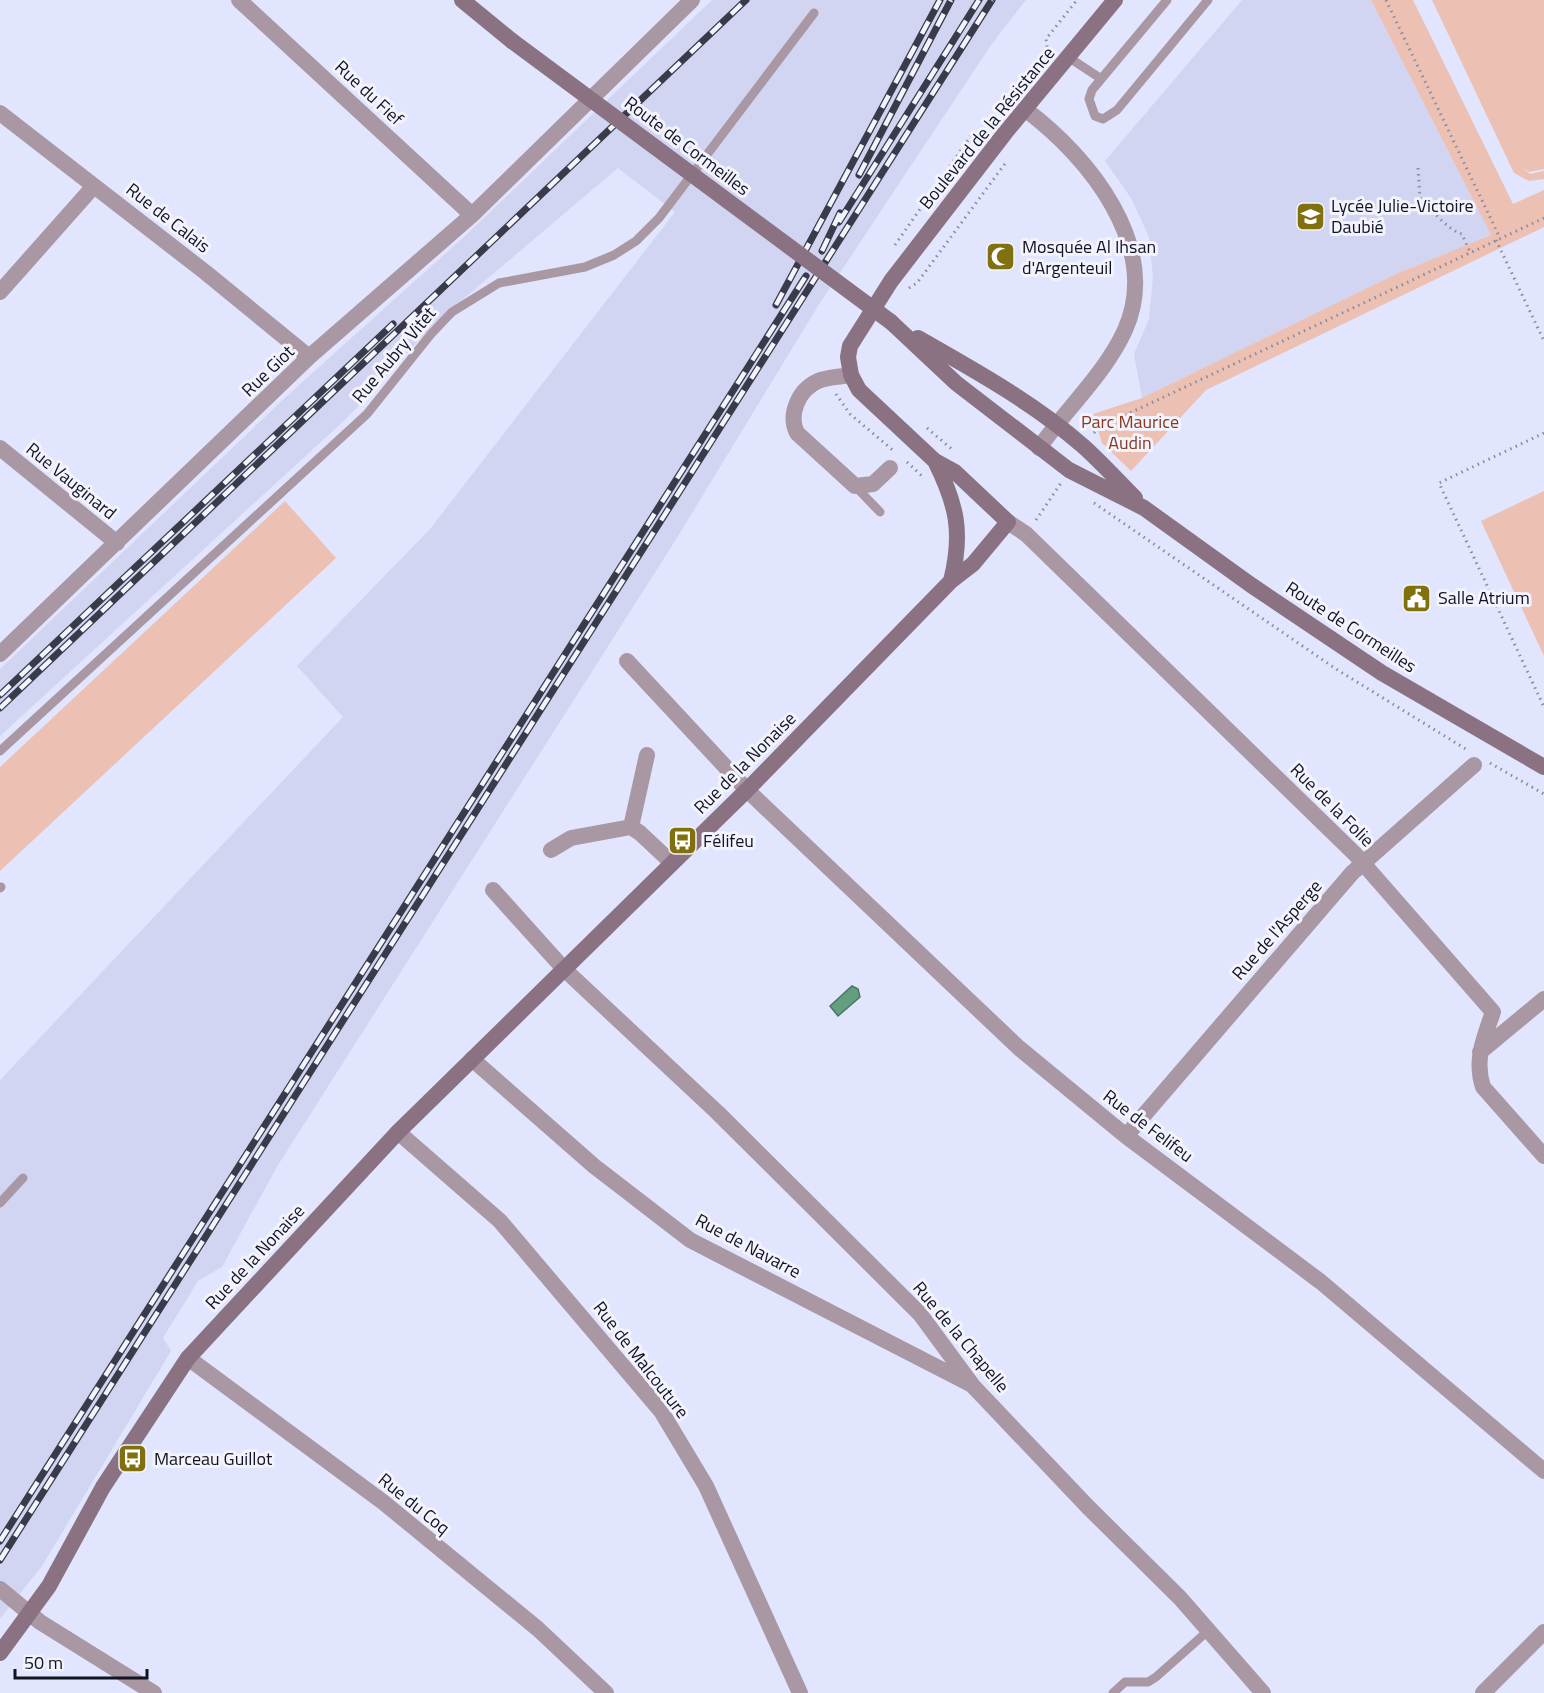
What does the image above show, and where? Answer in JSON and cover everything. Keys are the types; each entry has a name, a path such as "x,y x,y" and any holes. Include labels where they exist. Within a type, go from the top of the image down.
{"main road":[{"name":"Route de Cormeilles","path":"462,0 512,41 891,322 957,383 1039,448 1062,476 1144,508"},
{"name":"Boulevard de la Résistance","path":"898,286 1026,110 1115,0"},
{"path":"898,286 850,346 848,357 851,375 859,390 935,461 955,472 1008,522"},
{"name":"Route de Cormeilles","path":"891,322 970,368 1055,424 1084,447 1144,508 1251,585 1382,672 1544,767"},
{"path":"935,461 953,503 959,530 951,581"},
{"name":"Rue de la Nonaise","path":"0,1653 53,1579 103,1487 188,1358 398,1132 747,790 951,581 973,564 1008,522"}],"street":[{"name":"Rue du Fief","path":"239,0 472,215"},
{"name":"Rue Giot","path":"0,654 309,357 472,215 692,0"},
{"path":"1026,110 1044,124 1073,154 1116,210 1131,244 1134,267 1133,299 1125,329 1103,365 1055,424 1039,448"},
{"name":"Rue de Calais","path":"0,113 309,357"},
{"path":"0,292 94,186"},
{"path":"851,375 818,382 807,388 792,412 797,433 855,486 873,484 890,468"},
{"name":"Rue Vauginard","path":"0,448 117,543"},
{"name":"Rue de la Folie","path":"1008,522 1026,534 1364,863 1493,1012 1479,1053 1479,1074 1483,1087 1544,1156"},
{"name":"Rue de Felifeu","path":"627,661 747,790 1019,1048 1126,1136 1321,1281 1544,1471"},
{"path":"631,827 647,755"},
{"name":"Rue de l'Asperge","path":"1126,1136 1364,863 1476,759"},
{"path":"551,850 571,838 631,827 672,863"},
{"path":"493,890 564,969"},
{"name":"Rue de la Chapelle","path":"564,969 718,1113 920,1314 974,1386 1088,1507 1180,1598 1263,1693"},
{"path":"1479,1053 1544,999"},
{"name":"Rue de Navarre","path":"472,1059 594,1166 690,1240 974,1386"},
{"name":"Rue de Malcouture","path":"398,1132 500,1221 661,1411 706,1486 800,1693"},
{"name":"Rue du Coq","path":"188,1358 383,1502 538,1629 606,1693"},
{"path":"0,1589 29,1614 154,1693"},
{"path":"1483,1693 1544,1632"}],"lane":[{"path":"1167,0 1100,78 1089,99 1095,116 1103,119 1117,110 1208,0"},
{"name":"Rue Aubry Vitet","path":"0,751 367,414 431,334 452,312 499,283 585,267 614,255 636,241 659,218 814,13"},
{"path":"1068,57 1100,78"},
{"path":"855,486 880,512"},
{"path":"0,1203 23,1178"},
{"path":"1113,1693 1125,1682 1148,1682 1156,1677 1209,1630"}],"path":[{"path":"1051,78 1046,39 1077,0"},
{"path":"1386,0 1544,341"},
{"path":"898,286 917,283 1010,158"},
{"path":"1418,168 1420,198 1438,213 1451,231 1462,234 1470,252"},
{"path":"1098,428 1544,218"},
{"path":"922,424 956,452"},
{"path":"1544,433 1439,483 1544,707"},
{"path":"1026,534 1062,476 1071,488"},
{"path":"1090,501 1336,669 1476,759 1544,794"}],"shaded area":[{"path":"712,0 1026,0 991,45 818,306 675,541 278,1165 222,1267 198,1281 163,1338 171,1351 42,1566 0,1619 0,1080 343,717 297,666 430,529 675,212 618,168 435,323 348,417 0,736 0,669 288,395 466,235"},
{"name":"Lycée Julie-Victoire Daubié","path":"1242,0 1371,0 1491,235 1396,274 1142,398 1134,354 1149,319 1153,277 1149,237 1131,198 1105,161"},
{"path":"852,986 858,989 860,997 838,1016 830,1006"}],"green space":[{"name":"Parc Maurice Audin","path":"1371,0 1413,0 1513,204 1544,190 1544,227 1206,390 1131,471 1102,443 1093,414 1142,398 1396,274 1491,235"},
{"path":"1432,0 1544,0 1544,169 1529,172 1521,166 1530,174 1544,171 1544,179 1529,181 1514,173"},
{"path":"1544,491 1544,656 1481,521"},
{"path":"285,501 336,558 0,871 0,767"}],"railway":[{"path":"0,708 746,0"},
{"path":"776,305 940,0"},
{"path":"859,175 951,0"},
{"path":"839,222 979,0"},
{"path":"0,1560 992,0"},
{"path":"822,251 840,213"},
{"path":"0,1541 806,276"},
{"path":"0,695 393,324"}],"place":[{"name":"Lycée Julie-Victoire Daubié","path":"1310,216"},
{"name":"Mosquée Al Ihsan d'Argenteuil","path":"1001,257"},
{"name":"Salle Atrium","path":"1417,598"},
{"name":"Félifeu","path":"682,841"},
{"name":"Marceau Guillot","path":"133,1459"}]}
